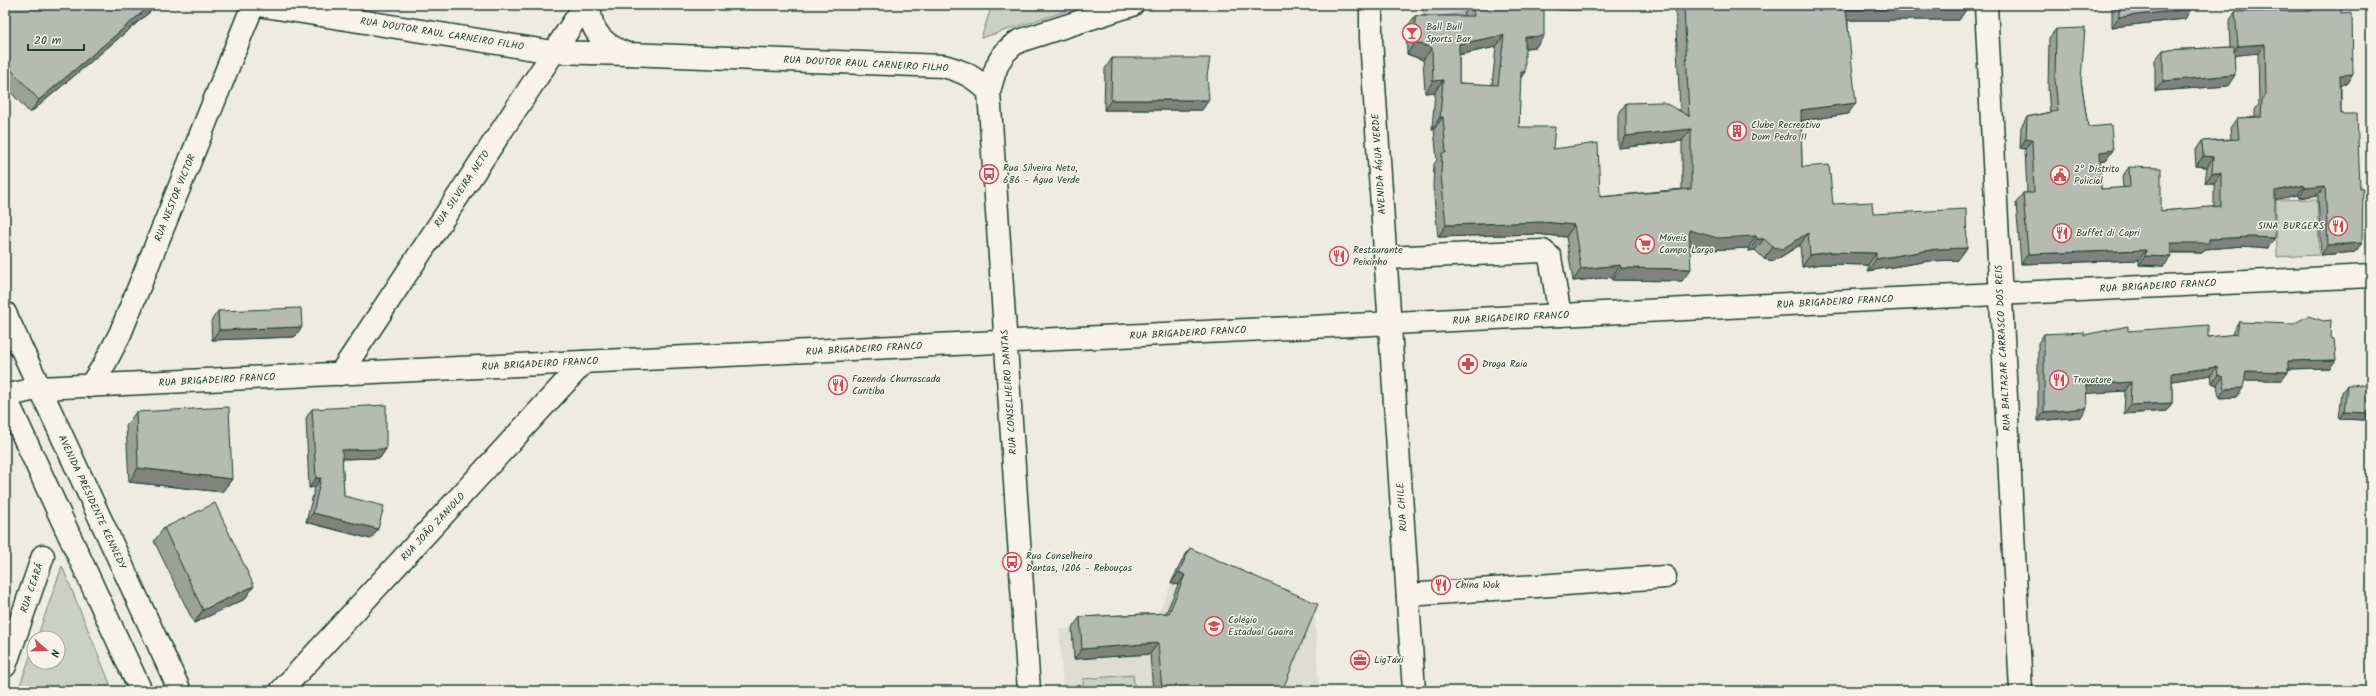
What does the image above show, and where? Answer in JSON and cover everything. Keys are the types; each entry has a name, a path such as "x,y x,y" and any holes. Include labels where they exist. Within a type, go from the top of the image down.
{"main road":[{"name":"RUA NESTOR VICTOR","path":"90,386 104,365 120,334 253,5"},
{"name":"RUA DOUTOR RAUL CARNEIRO FILHO","path":"258,5 553,52 943,66 961,70 976,78 989,92"},
{"name":"RUA SILVEIRA NETO","path":"340,374 585,5"},
{"name":"RUA DOUTOR RAUL CARNEIRO FILHO","path":"590,5 593,26 601,39 612,49 627,54"},
{"path":"989,92 996,67 1008,48 1019,41 1132,5"},
{"name":"AVENIDA ÁGUA VERDE","path":"1371,5 1371,39 1390,323"},
{"name":"RUA BALTAZAR CARRASCO DOS REIS","path":"1986,5 2021,691"},
{"name":"RUA CONSELHEIRO DANTAS","path":"989,92 1029,691"},
{"path":"1385,258 1543,251 1550,257 1560,315"},
{"name":"RUA BRIGADEIRO FRANCO","path":"5,396 40,388 2371,276"},
{"name":"AVENIDA PRESIDENTE KENNEDY","path":"5,313 180,691"},
{"name":"RUA CHILE","path":"1390,323 1414,691"},
{"name":"RUA JOÃO ZANIOLO","path":"281,691 584,362"},
{"path":"5,396 141,691"},
{"name":"RUA CEARÁ","path":"5,666 43,556"},
{"path":"1408,595 1665,577"}],"shaded area":[{"path":"992,5 1086,5 981,38"},
{"path":"1405,5 1513,5 1426,19 1422,8"},
{"path":"1545,5 1601,5 1594,11 1559,10"},
{"path":"2317,199 2319,255 2277,257 2276,200"},
{"name":"Colégio Estadual Guaíra","path":"1183,559 1315,617 1319,691 1063,691 1059,629 1153,624"},
{"path":"62,566 113,691 18,691 26,668 26,670 66,670 66,630 40,630"},
{"path":"1133,675 1135,691 1083,691 1083,679"}],"building":[{"path":"5,5 151,5 39,100 5,63"},
{"path":"1472,5 1544,5 1544,36 1525,37 1525,72 1521,72 1519,127 1555,127 1553,149 1598,143 1600,197 1691,189 1691,129 1626,136 1626,103 1663,102 1689,116 1684,5 1967,5 1967,8 1846,9 1856,103 1801,110 1802,167 1829,165 1833,204 1872,202 1873,214 1966,209 1967,248 1937,249 1876,259 1876,253 1830,252 1810,255 1808,233 1782,249 1773,247 1764,239 1757,239 1756,236 1718,238 1689,230 1691,269 1621,268 1620,265 1581,269 1574,225 1544,222 1446,225 1441,175 1442,153 1446,153 1443,117 1440,117 1443,80 1433,81 1432,48 1415,42 1415,16 1474,16","holes":["1504,35 1498,85 1459,83 1459,44"]},
{"path":"2119,5 2191,5 2191,9 2119,17"},
{"path":"2312,5 2341,5 2341,13 2352,12 2353,74 2340,75 2341,114 2357,114 2360,188 2363,188 2362,243 2328,245 2325,186 2305,188 2305,185 2275,191 2275,238 2251,237 2209,239 2209,243 2171,243 2171,257 2145,256 2146,250 2028,254 2023,193 2034,193 2032,139 2026,138 2027,117 2058,111 2055,80 2056,29 2085,28 2081,80 2088,127 2111,125 2113,150 2100,152 2101,189 2130,187 2129,167 2161,168 2161,211 2221,206 2221,173 2212,173 2213,157 2203,156 2202,141 2239,139 2237,118 2261,117 2262,100 2266,94 2265,44 2238,46 2235,12 2312,11"},
{"path":"2234,47 2235,75 2163,81 2163,50"},
{"path":"1112,58 1210,58 1207,76 1209,100 1111,100"},
{"path":"301,308 302,327 219,330 218,311"},
{"path":"2308,316 2324,321 2331,320 2330,338 2334,339 2336,360 2288,361 2288,372 2246,371 2243,388 2225,389 2223,377 2218,375 2217,367 2172,373 2172,403 2130,405 2131,382 2086,385 2087,408 2044,412 2044,334 2084,332 2084,335 2128,326 2128,331 2208,325 2208,337 2237,334 2239,322 2293,324"},
{"path":"2370,384 2370,413 2344,412 2347,385"},
{"path":"386,405 386,449 342,450 344,496 384,506 378,529 313,513 321,478 316,478 312,409"},
{"path":"229,407 232,479 138,468 136,412"},
{"path":"215,503 254,586 203,610 164,528"},
{"name":"Colégio Estadual Guaíra","path":"1190,548 1318,604 1282,691 1150,691 1162,690 1158,643 1082,649 1080,617 1169,613 1185,575 1179,572"}],"place":[{"name":"Ball Bull Sports Bar","path":"1412,33"},
{"name":"Clube Recreativo Dom Pedro II","path":"1737,131"},
{"name":"Rua Silveira Neto, 686 - Água Verde","path":"989,174"},
{"name":"2º Distrito Policial","path":"2060,175"},
{"name":"SINA BURGERS","path":"2338,226"},
{"name":"Buffet di Capri","path":"2062,233"},
{"name":"Móveis Campo Largo","path":"1645,244"},
{"name":"Restaurante Peixinho","path":"1339,256"},
{"name":"Droga Raia","path":"1468,364"},
{"name":"Trovatore","path":"2059,380"},
{"name":"Fazenda Churrascada Curitiba","path":"838,385"},
{"name":"Rua Conselheiro Dantas, 1206 - Rebouças","path":"1012,562"},
{"name":"China Wok","path":"1441,585"},
{"name":"Colégio Estadual Guaíra","path":"1214,626"},
{"name":"LigTáxi","path":"1360,660"}]}
